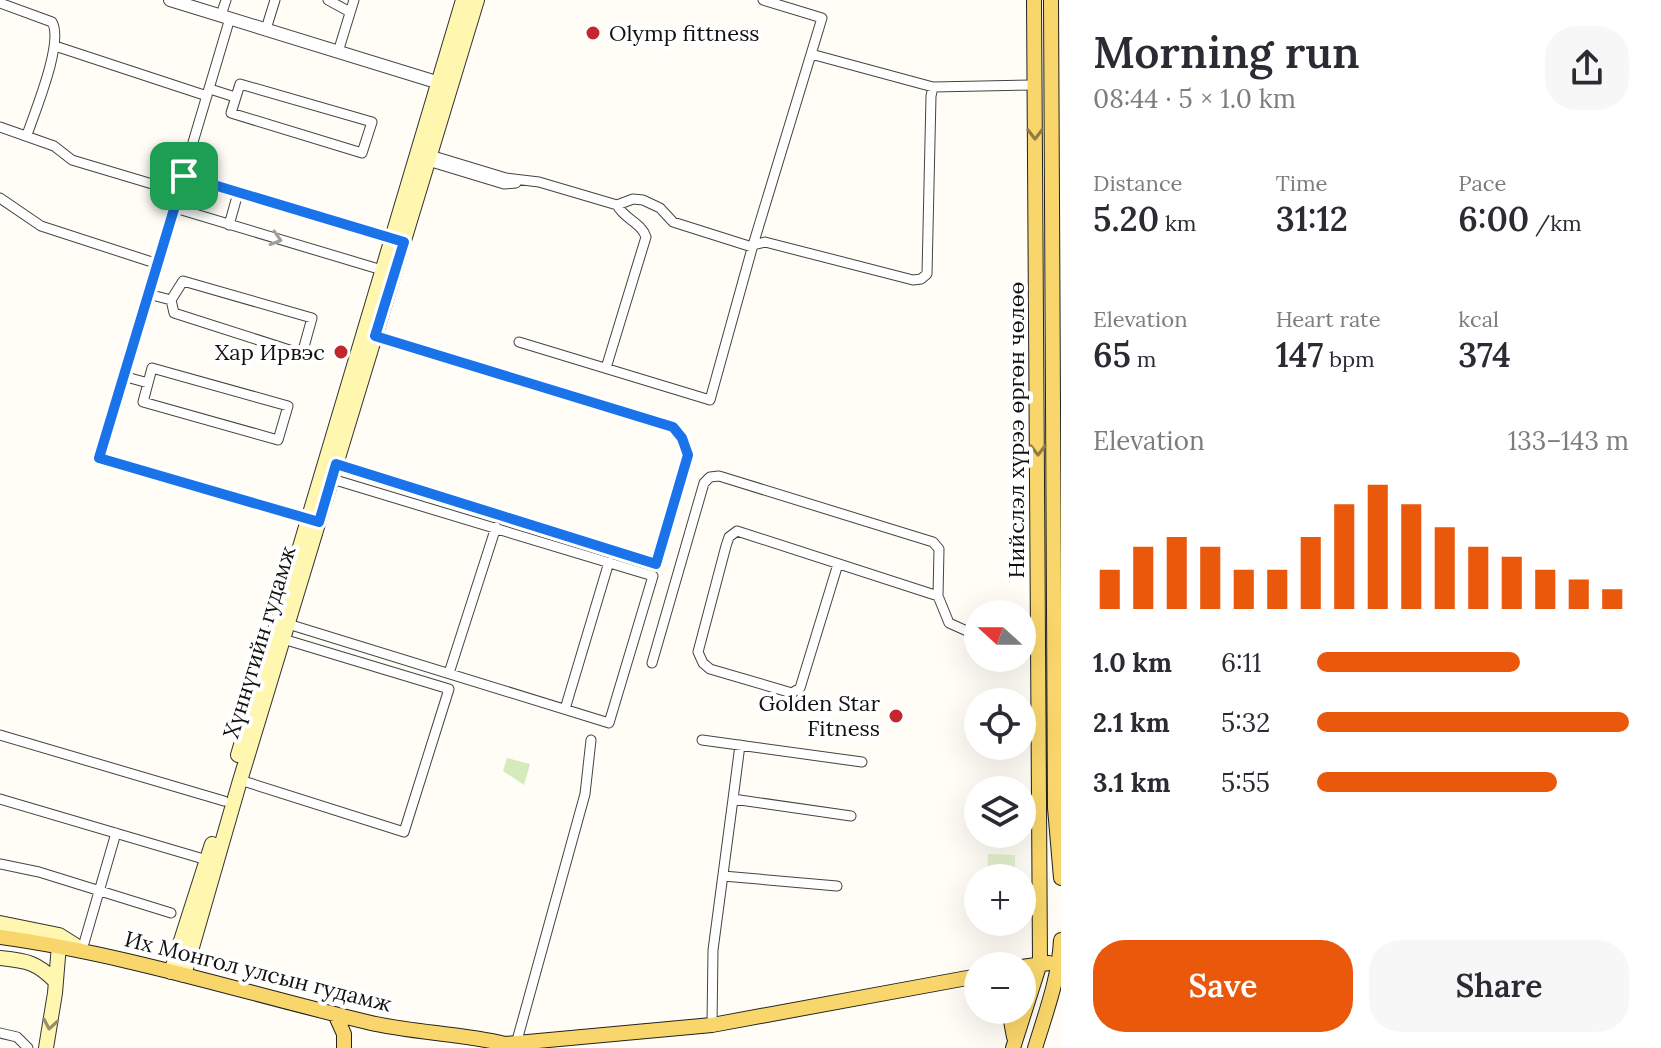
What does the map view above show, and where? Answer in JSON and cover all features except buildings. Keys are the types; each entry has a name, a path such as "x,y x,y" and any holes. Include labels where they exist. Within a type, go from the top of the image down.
{"main road":[{"name":"Хүннүгийн гудамж","path":"178,974 288,624 382,270 398,240 429,158 463,0"},
{"name":"Хүннүгийн гудамж","path":"178,974 224,801 314,521 332,479 375,336 398,240 445,85 477,0"},
{"name":"Нийслэл хүрээ өргөн чөлөө","path":"1034,0 1055,808 1061,878"},
{"name":"Нийслэл хүрээ өргөн чөлөө","path":"1013,1047 1036,984 1040,963 1040,649 1051,0"},
{"path":"1035,61 1051,60"},
{"path":"0,923 59,935 82,950"},
{"name":"Их Монгол улсын гудамж","path":"0,937 82,950 265,998 398,1028 485,1039 505,1045 712,1025 964,982"},
{"path":"1035,1048 1060,962 1061,940"},
{"path":"46,1048 59,945"},
{"path":"0,958 31,962 56,982"},
{"path":"1036,964 1060,962"},
{"path":"335,1014 344,1034 344,1048"},
{"path":"1012,1024 1013,1047"}],"street":[{"path":"170,0 204,5 226,17 445,85"},
{"path":"226,0 226,17 208,93 99,458 314,521"},
{"path":"266,29 275,0"},
{"path":"328,0 350,12"},
{"path":"338,52 354,0"},
{"path":"519,342 710,400 752,246 822,18 763,0"},
{"path":"0,3 52,22 55,26 55,46 27,135"},
{"path":"55,46 208,93 235,97"},
{"path":"811,54 933,87 1035,85"},
{"path":"240,84 372,122 362,153 231,113 235,97 240,84"},
{"path":"429,158 504,184 539,182 617,205 633,199 643,200 660,208 673,222 752,246 765,242 913,280 921,279 927,274 933,87"},
{"path":"0,127 54,146 72,160 179,192"},
{"path":"184,176 398,240"},
{"path":"229,225 238,193"},
{"path":"0,198 41,226 158,264"},
{"path":"606,368 646,237 643,230 623,215 617,205"},
{"path":"175,208 382,270"},
{"path":"183,281 312,318 302,354 174,313 171,300 183,281"},
{"path":"148,294 171,300"},
{"path":"336,464 656,564 688,455 682,438 673,427 375,336"},
{"path":"152,368 288,406 278,440 143,402 148,383 152,368"},
{"path":"123,376 148,383"},
{"path":"652,663 704,483 710,477 719,476 933,542 939,549 938,596 949,623 964,630"},
{"path":"288,624 609,723 614,708 653,576 332,479"},
{"path":"449,673 496,527"},
{"path":"838,564 800,688 792,693 710,669 703,663 698,652 729,537 737,531 938,596"},
{"path":"565,709 609,562"},
{"path":"240,780 404,832 449,689 283,639"},
{"path":"1036,649 1040,649"},
{"path":"0,735 224,801"},
{"path":"505,1045 585,794 591,740"},
{"path":"702,740 862,762"},
{"path":"712,1025 713,950 740,745"},
{"path":"0,799 207,860"},
{"path":"733,799 851,816"},
{"path":"82,950 116,833"},
{"path":"0,864 39,872 171,913"},
{"path":"723,876 837,886"},
{"path":"0,1033 17,1037 28,1048"}],"green space":[{"path":"507,758 530,764 524,785 503,771"},
{"path":"988,854 1015,855 1015,864 988,864"}],"place":[{"name":"Olymp fittness","path":"593,33"},
{"name":"Хар Ирвэс","path":"341,352"},
{"name":"Golden Star Fitness","path":"896,716"}],"route":[{"path":"184,176 404,242 375,336 673,427 682,438 688,455 656,564 336,464 319,522 99,458 184,176"}]}
